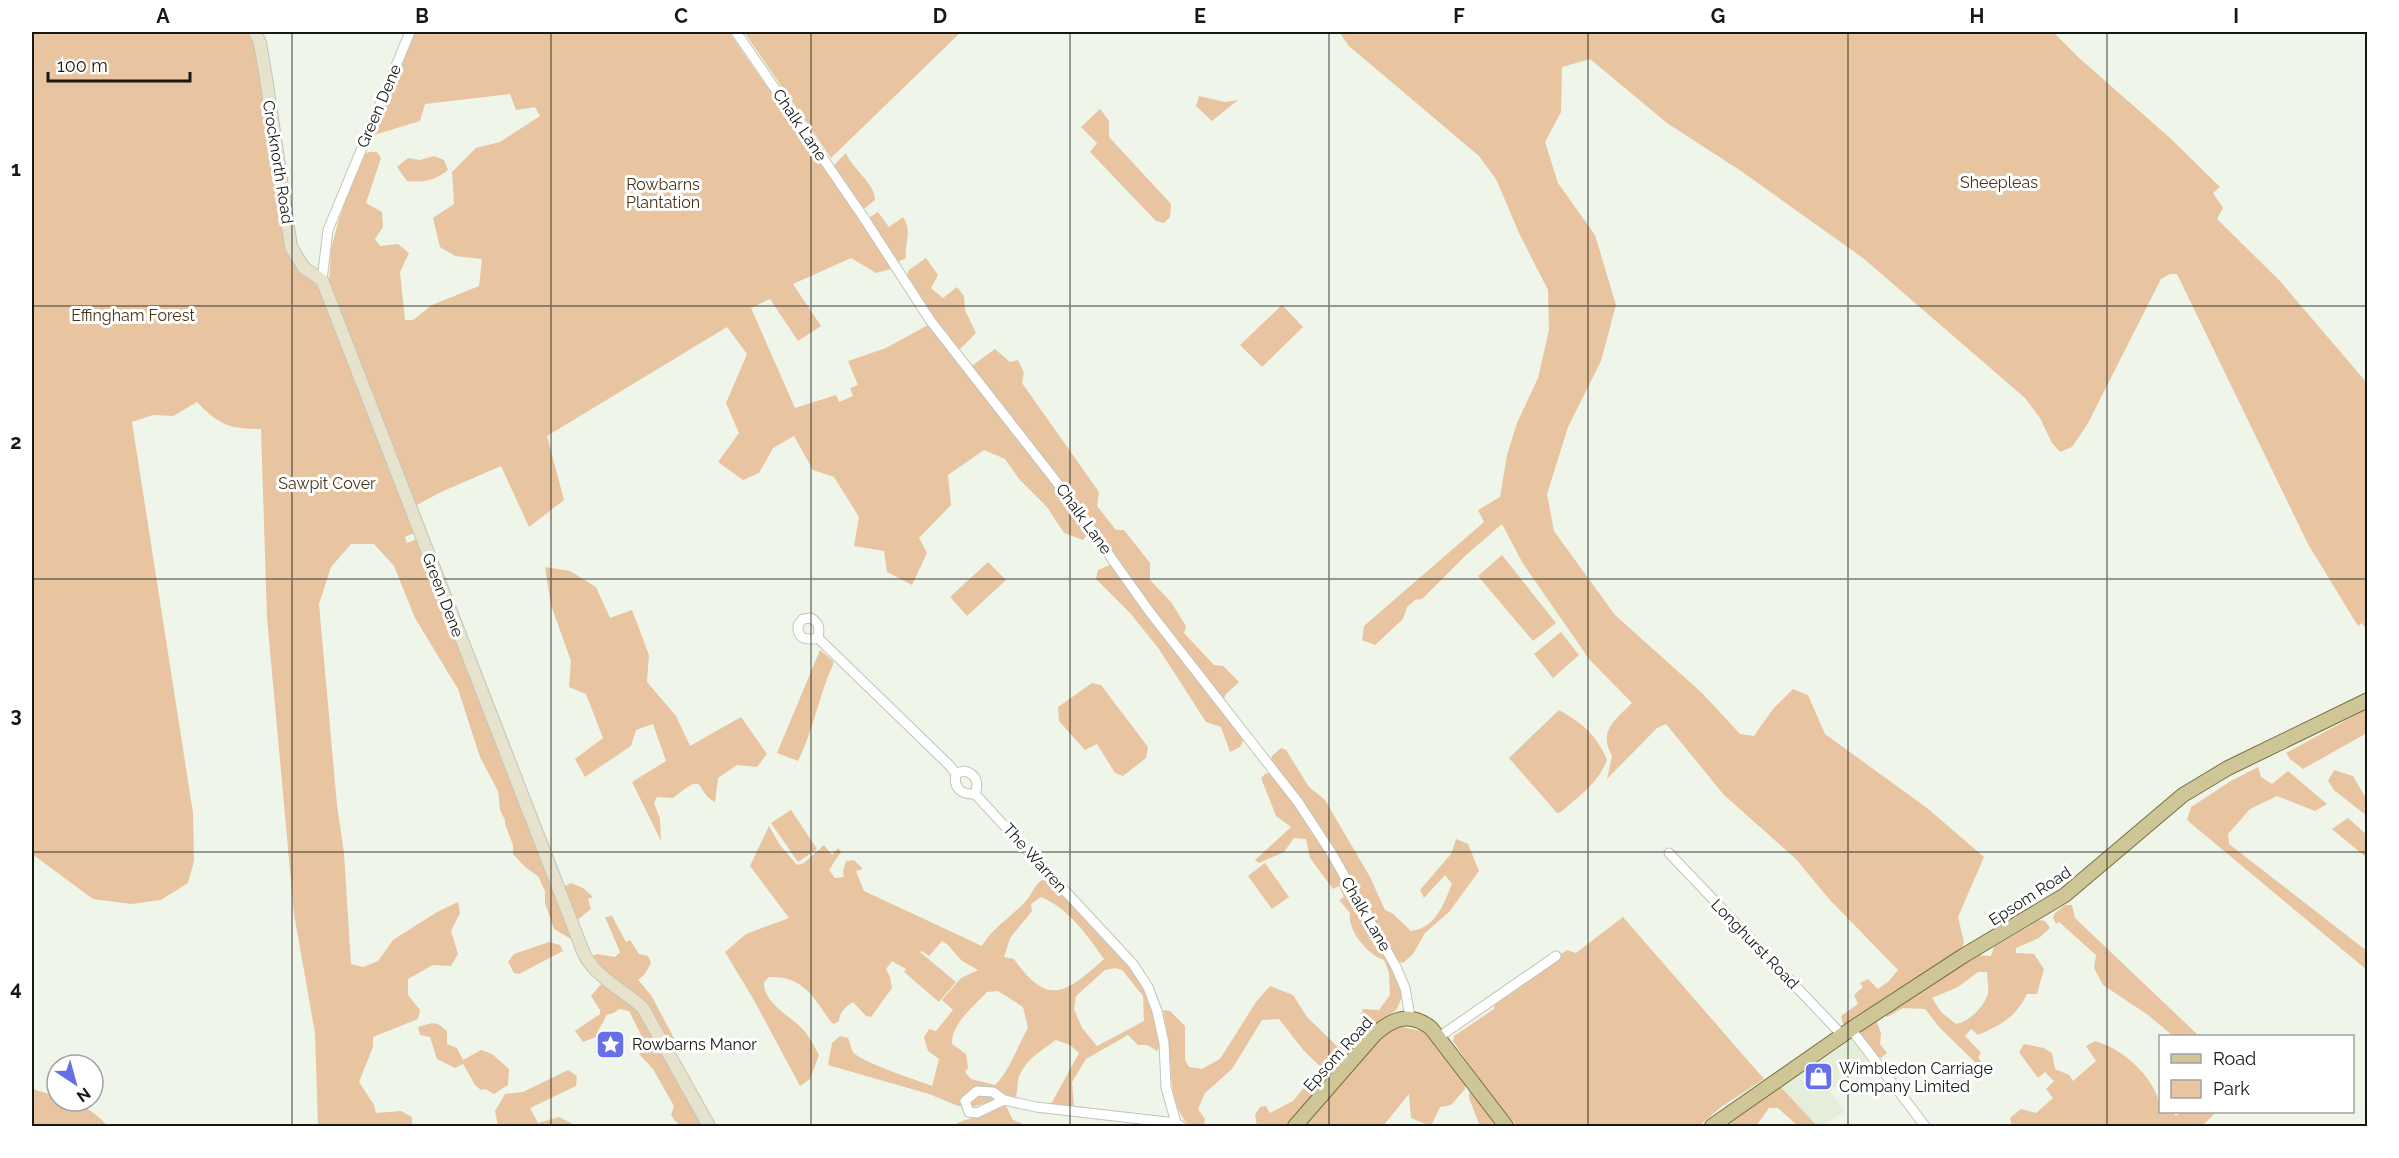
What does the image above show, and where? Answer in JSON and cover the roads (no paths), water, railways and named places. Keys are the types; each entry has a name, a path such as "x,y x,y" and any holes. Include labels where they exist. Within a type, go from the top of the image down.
{"main road":[{"name":"Epsom Road","path":"1712,1126 1846,1032 1963,956 2066,895 2183,795 2228,768 2367,700"},
{"path":"1410,1017 1421,1020 1439,1037 1506,1126"},
{"name":"Epsom Road","path":"1295,1126 1376,1033 1393,1021 1410,1017"}],"street":[{"name":"Crocknorth Road","path":"255,32 260,43 266,78 291,247 304,268 322,280"},
{"name":"Green Dene","path":"410,32 328,230 322,280 579,941 590,965 643,1008 709,1126"},
{"name":"Chalk Lane","path":"736,32 858,208 930,320 1066,494 1152,615 1298,802 1332,854 1396,967 1405,988 1410,1017"},
{"name":"The Warren","path":"818,638 956,773 954,782 958,790 966,795 975,794 1119,948 1148,987 1157,1011 1164,1043 1166,1087 1179,1125"},
{"path":"956,773 965,771 975,777 978,786 975,794"},
{"name":"Longhurst Road","path":"1669,853 1846,1032 1924,1126"},
{"path":"1439,1037 1556,956"},
{"path":"1004,1100 1036,1107 1179,1125"}],"place":[{"name":"Rowbarns Manor","path":"611,1044"},
{"name":"Wimbledon Carriage Company Limited","path":"1818,1077"}],"park label":[{"name":"Sheepleas","path":"1999,182"},
{"name":"Rowbarns Plantation","path":"663,193"},
{"name":"Effingham Forest","path":"133,315"},
{"name":"Sawpit Cover","path":"327,483"}]}
